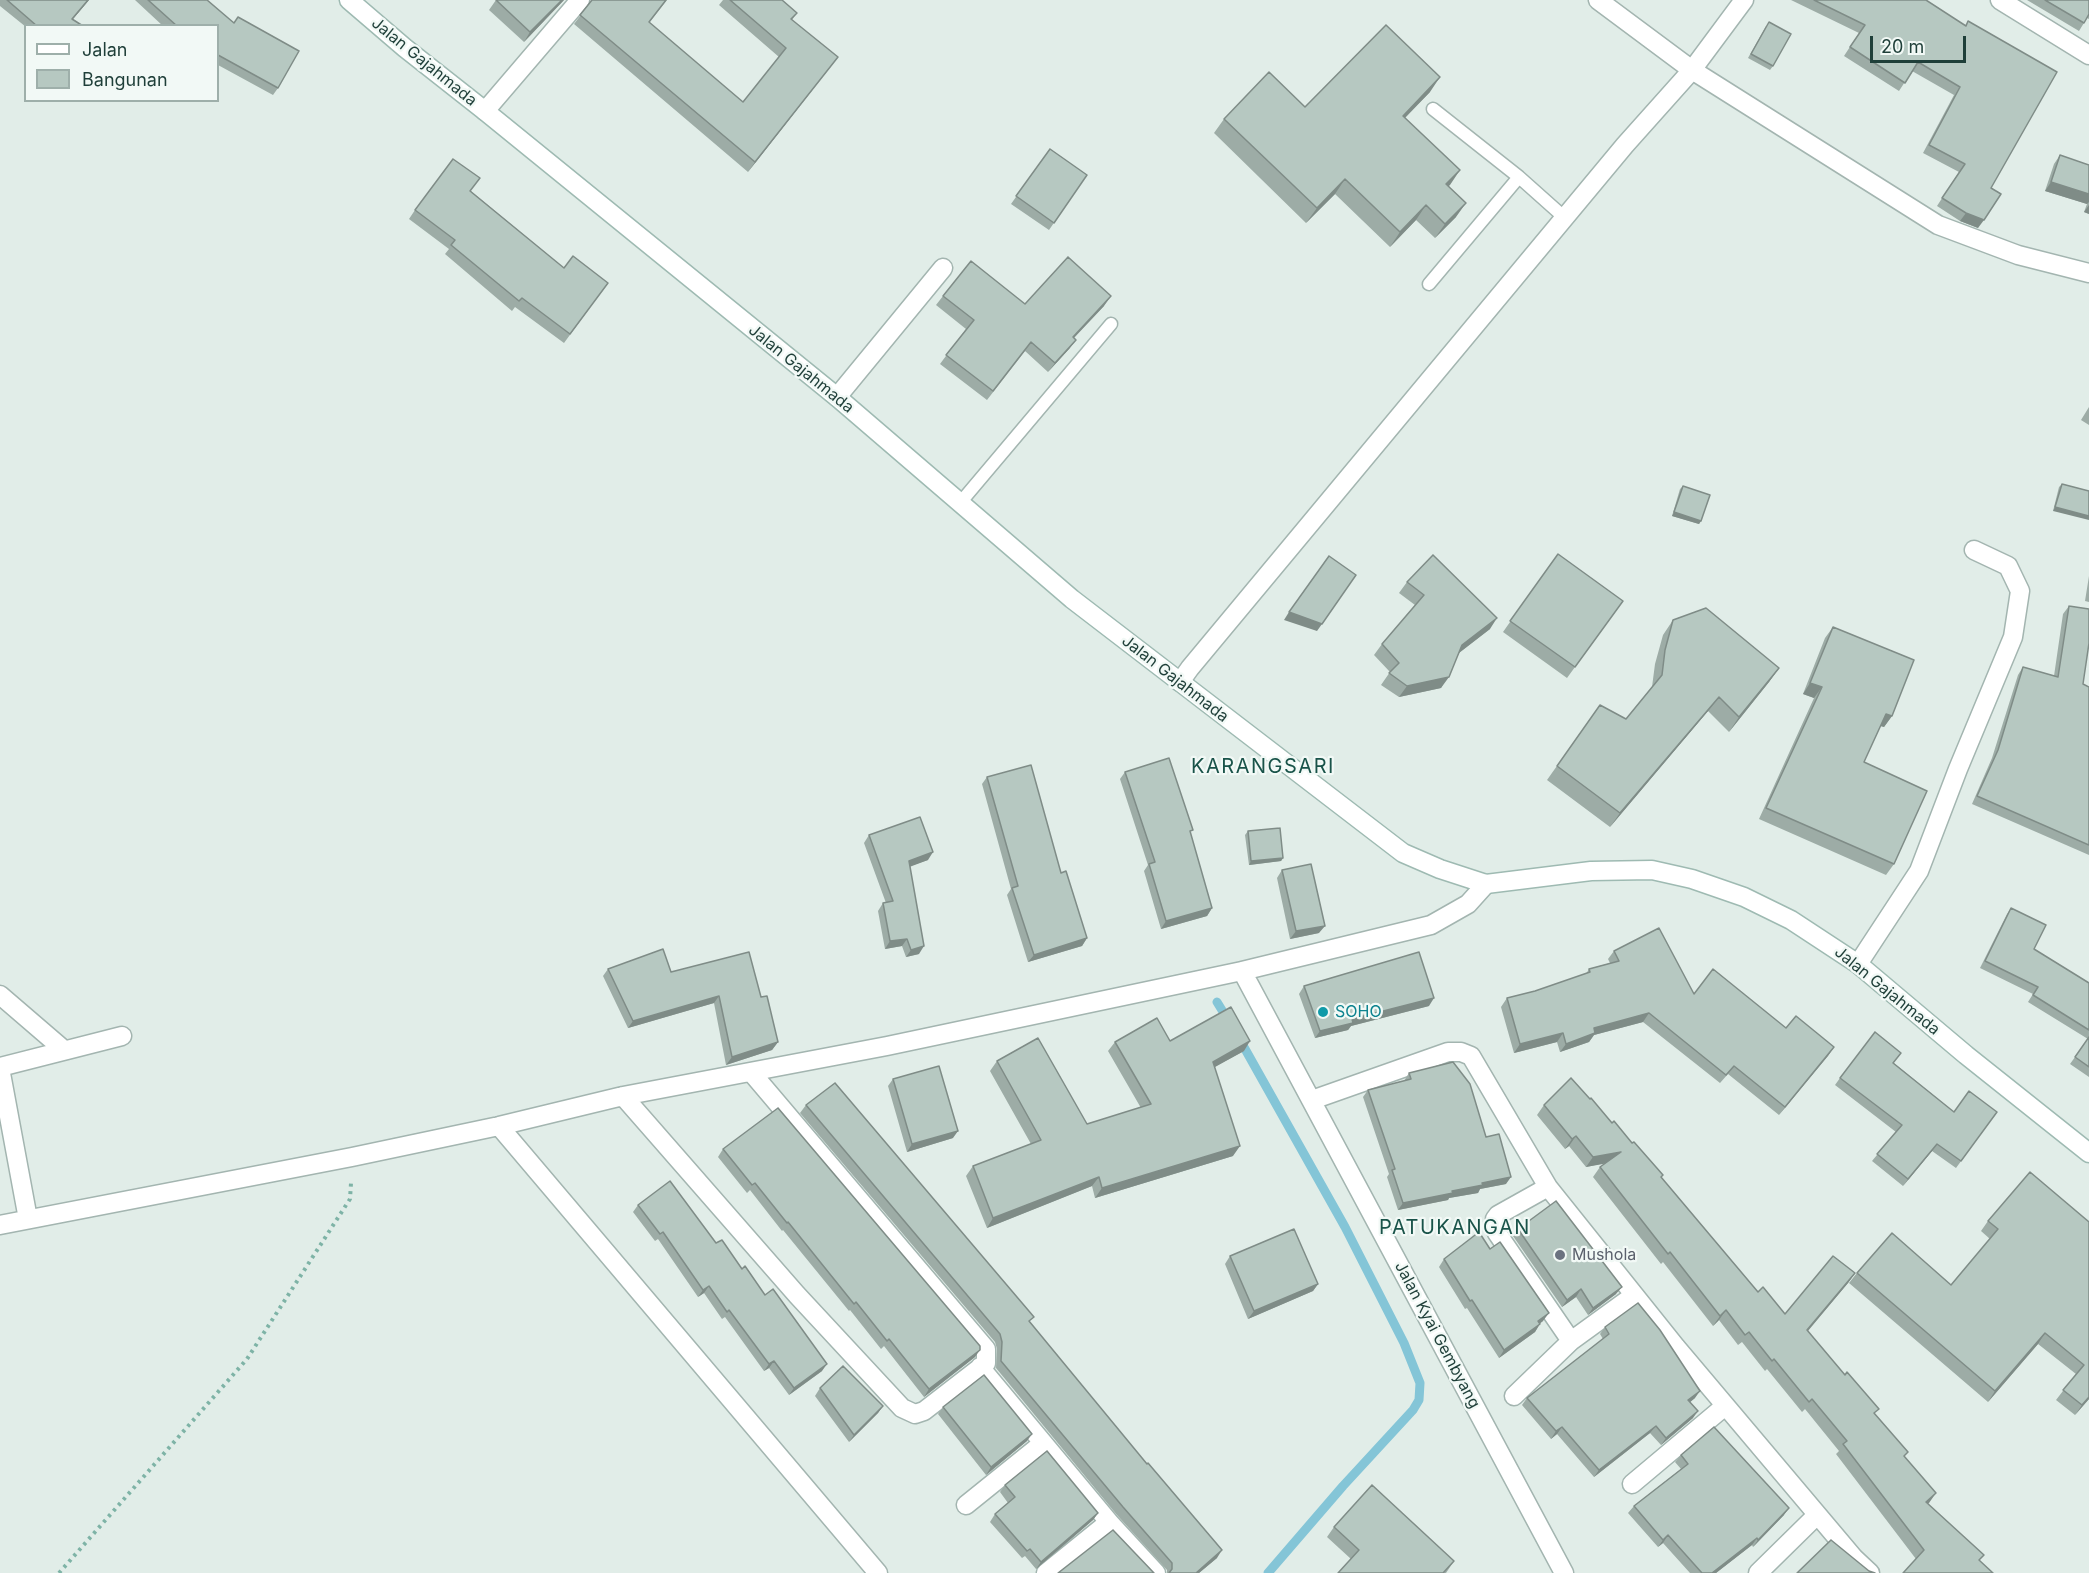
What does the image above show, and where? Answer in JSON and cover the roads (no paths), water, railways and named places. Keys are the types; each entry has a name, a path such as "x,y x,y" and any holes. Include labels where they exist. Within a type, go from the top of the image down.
{"street":[{"name":"Jalan Gajahmada","path":"349,0 405,48 837,397 1072,599 1402,853 1440,869 1486,884 1591,871 1652,870 1692,879 1744,897 1791,920 1858,964 1966,1055 2089,1153"},
{"path":"485,111 580,0"},
{"path":"1598,0 1692,70 1938,225 2018,255 2089,273"},
{"path":"1180,682 1625,145 1692,70 1744,0"},
{"path":"2000,0 2089,55"},
{"path":"837,397 943,268"},
{"path":"1858,964 1919,871 1958,769 2013,638 2020,591 2008,566 1974,550"},
{"path":"0,1225 499,1126 623,1096 887,1046 1242,971 1431,925 1468,904 1486,884"},
{"name":"Jalan Kyai Gembyang","path":"1242,971 1564,1573"},
{"path":"0,994 64,1050"},
{"path":"28,1219 0,1067 122,1036"},
{"path":"1312,1100 1449,1052 1461,1052 1471,1056 1548,1187 1633,1296 1817,1515 1870,1573"},
{"path":"623,1096 798,1295 902,1408 915,1414 924,1411 986,1363 986,1349 751,1072"},
{"path":"499,1126 878,1573"},
{"path":"1548,1187 1498,1215 1495,1219 1495,1226 1497,1233 1571,1341"},
{"path":"1514,1396 1571,1341 1633,1296"},
{"path":"980,1367 1109,1522 1156,1573"},
{"path":"1632,1484 1725,1406"},
{"path":"966,1505 1043,1443"},
{"path":"1758,1573 1817,1515"},
{"path":"1046,1573 1109,1522"}],"lane":[{"path":"1433,109 1565,218"},
{"path":"1429,284 1518,177"},
{"path":"960,503 1111,324"}],"waterway":[{"path":"1217,1002 1228,1020"},
{"path":"1240,1040 1345,1227 1404,1343 1420,1383 1419,1400 1413,1410 1268,1573"}],"place":[{"name":"SOHO","path":"1323,1012"},
{"name":"Mushola","path":"1560,1255"}],"district":[{"name":"KARANGSARI","path":"1263,767"},
{"name":"PATUKANGAN","path":"1455,1228"}]}
